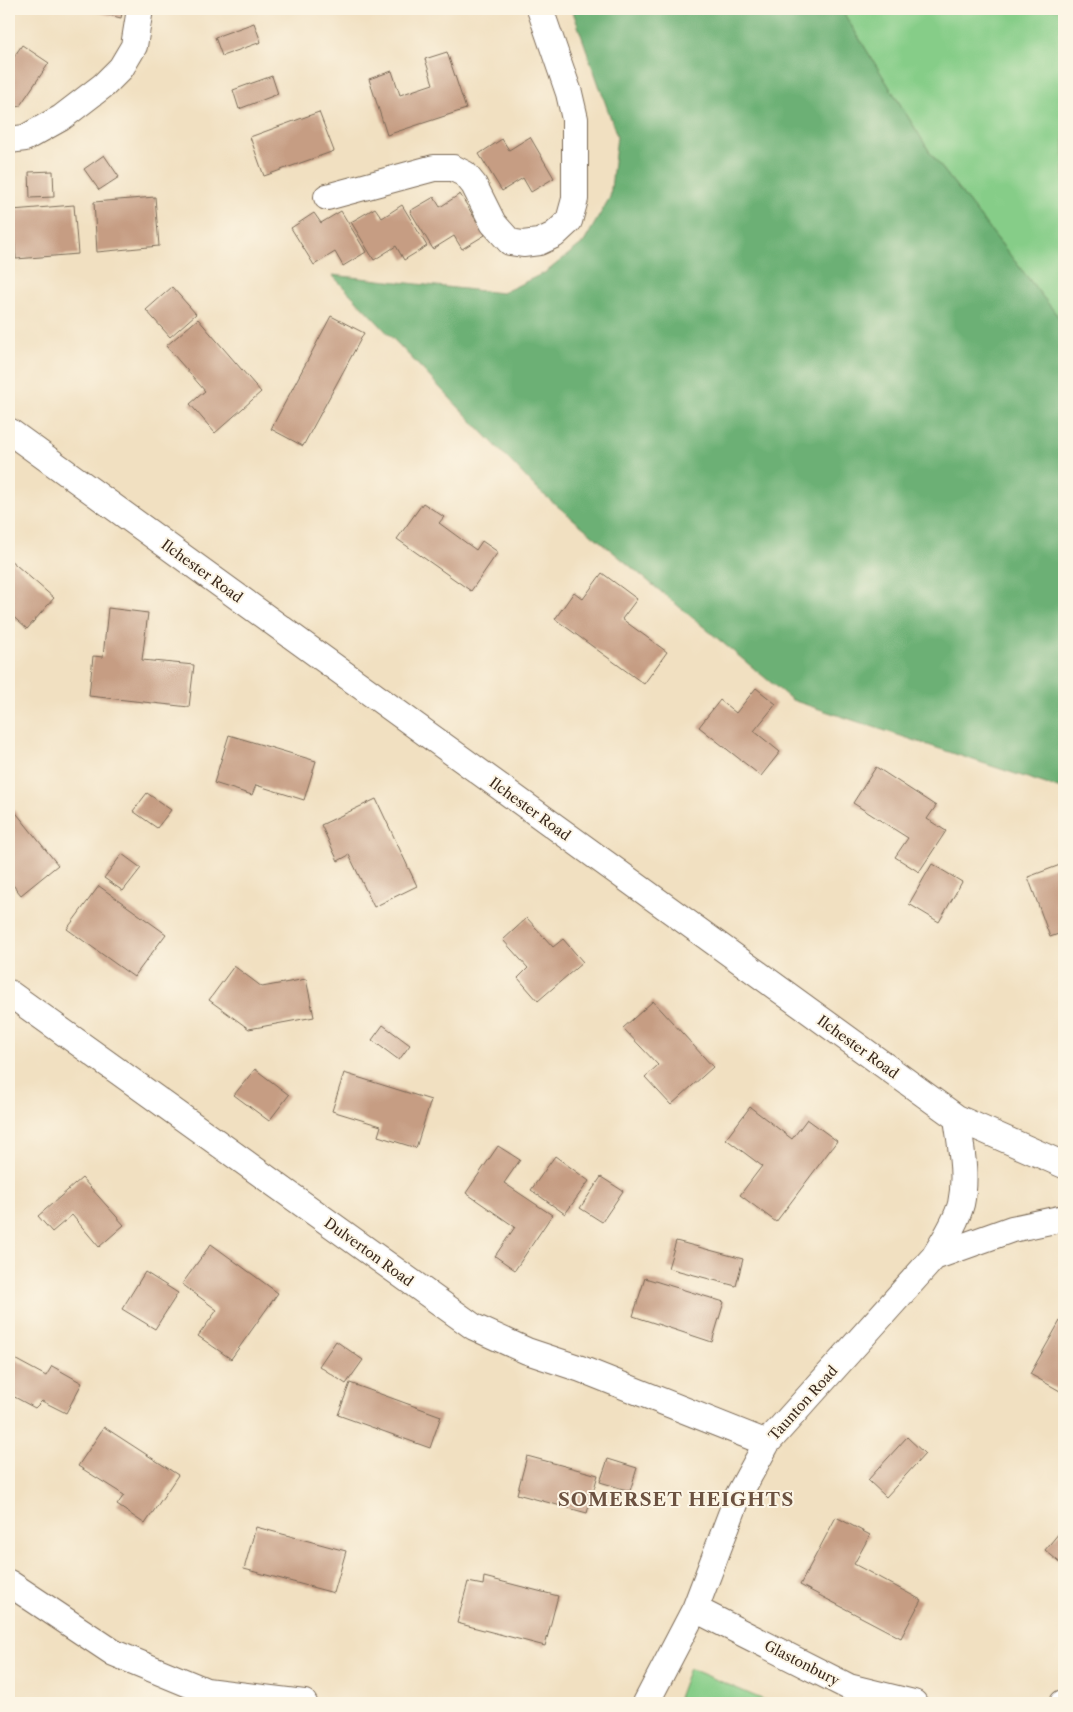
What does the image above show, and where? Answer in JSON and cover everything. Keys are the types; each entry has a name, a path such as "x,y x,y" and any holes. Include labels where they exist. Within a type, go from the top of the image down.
{"street":[{"path":"9,140 24,138 61,118 104,85 121,68 134,46 140,9"},
{"path":"327,197 434,168 453,168 464,174 474,185 493,223 510,242 523,244 539,242 554,235 569,221 575,199 576,119 540,9"},
{"name":"Ilchester Road","path":"9,431 957,1118 1064,1166"},
{"name":"Dulverton Road","path":"9,993 474,1327 527,1351 581,1369 767,1443"},
{"name":"Taunton Road","path":"646,1703 695,1609 738,1496 767,1443 934,1256 949,1232 960,1206 964,1179 957,1118"},
{"path":"934,1256 1012,1229 1064,1218"},
{"path":"9,1583 114,1653 206,1690 304,1703"},
{"name":"Glastonbury","path":"695,1609 849,1687 914,1703"}],"green space":[{"path":"572,9 841,9 931,154 1064,324 1064,790 792,700 538,490 332,275 502,293 546,272 584,242 610,197 617,136"},
{"path":"841,9 1064,9 1064,324 931,154"},
{"path":"689,1668 771,1703 676,1703"}],"building":[{"path":"84,9 123,9 121,18"},
{"path":"254,23 261,42 222,56 215,37"},
{"path":"22,45 49,63 19,107 9,100 9,64"},
{"path":"447,52 466,109 387,135 369,79 392,71 400,95 433,84 425,59"},
{"path":"272,76 278,94 239,109 233,90"},
{"path":"319,112 334,151 264,176 250,137"},
{"path":"530,137 554,178 531,192 523,178 502,191 479,154 502,139 509,150"},
{"path":"104,155 119,177 99,190 84,169"},
{"path":"53,171 54,197 30,198 29,172"},
{"path":"460,194 485,235 462,249 454,236 433,249 410,211 434,197 440,207"},
{"path":"155,197 159,246 97,252 94,202"},
{"path":"74,205 78,254 16,259 12,210"},
{"path":"402,205 427,246 404,260 396,246 374,260 351,222 375,208 382,218"},
{"path":"341,211 366,252 343,266 335,252 314,265 291,228 314,213 321,223"},
{"path":"172,287 196,314 170,337 146,310"},
{"path":"331,316 364,333 303,446 271,429"},
{"path":"198,319 261,392 215,433 190,404 205,391 166,346"},
{"path":"423,503 444,517 439,523 476,550 482,541 498,552 471,591 397,539"},
{"path":"9,559 54,598 27,629 9,613"},
{"path":"602,573 637,599 622,619 667,652 644,684 555,619 574,592 583,599"},
{"path":"108,608 148,613 142,660 194,665 189,707 89,696 93,656 103,657"},
{"path":"756,688 776,704 754,731 780,752 761,776 699,727 720,700 736,713"},
{"path":"229,735 316,761 304,800 256,785 252,795 214,783"},
{"path":"876,767 936,806 927,819 946,831 919,872 895,857 908,838 853,803"},
{"path":"147,793 171,810 157,828 133,811"},
{"path":"376,799 417,886 374,907 349,855 338,861 321,825"},
{"path":"9,804 58,865 21,895 9,880"},
{"path":"122,854 141,868 123,891 104,878"},
{"path":"932,864 962,882 939,922 909,904"},
{"path":"1060,865 1064,877 1064,932 1050,937 1028,877"},
{"path":"99,886 166,934 134,977 67,929"},
{"path":"527,918 553,947 563,939 583,962 538,1001 518,978 528,968 503,940"},
{"path":"234,966 262,987 306,979 314,1017 249,1029 209,1000"},
{"path":"653,1001 713,1067 671,1105 645,1077 658,1065 623,1028"},
{"path":"383,1025 410,1045 399,1060 372,1040"},
{"path":"255,1069 289,1095 269,1121 234,1095"},
{"path":"344,1073 431,1100 416,1148 378,1136 381,1126 332,1111"},
{"path":"750,1107 792,1139 807,1119 837,1141 776,1222 740,1195 762,1166 726,1139"},
{"path":"498,1146 520,1160 504,1183 552,1215 515,1270 495,1256 515,1227 466,1193"},
{"path":"555,1156 589,1181 565,1214 531,1190"},
{"path":"601,1177 623,1191 602,1222 580,1208"},
{"path":"82,1178 124,1225 99,1247 72,1215 52,1232 38,1216"},
{"path":"676,1241 743,1259 736,1286 668,1268"},
{"path":"211,1244 278,1293 231,1359 198,1336 217,1310 182,1284"},
{"path":"145,1272 178,1293 155,1329 122,1309"},
{"path":"645,1278 724,1302 712,1342 633,1316"},
{"path":"1060,1321 1064,1324 1064,1383 1060,1391 1030,1374"},
{"path":"336,1341 363,1360 346,1384 319,1366"},
{"path":"9,1356 46,1376 52,1366 82,1383 66,1413 42,1401 35,1408 9,1394"},
{"path":"350,1383 441,1416 430,1448 338,1415"},
{"path":"104,1427 178,1475 145,1524 117,1505 124,1495 78,1466"},
{"path":"907,1437 925,1454 886,1497 868,1480"},
{"path":"527,1456 598,1475 587,1513 517,1494"},
{"path":"608,1459 637,1468 630,1491 600,1482"},
{"path":"836,1517 870,1535 854,1564 921,1600 901,1638 800,1585"},
{"path":"256,1527 346,1551 334,1593 244,1569"},
{"path":"1064,1527 1064,1566 1045,1550"},
{"path":"484,1577 558,1596 545,1646 457,1623 468,1582 483,1585"}],"district":[{"name":"SOMERSET HEIGHTS","path":"676,1499"}]}
